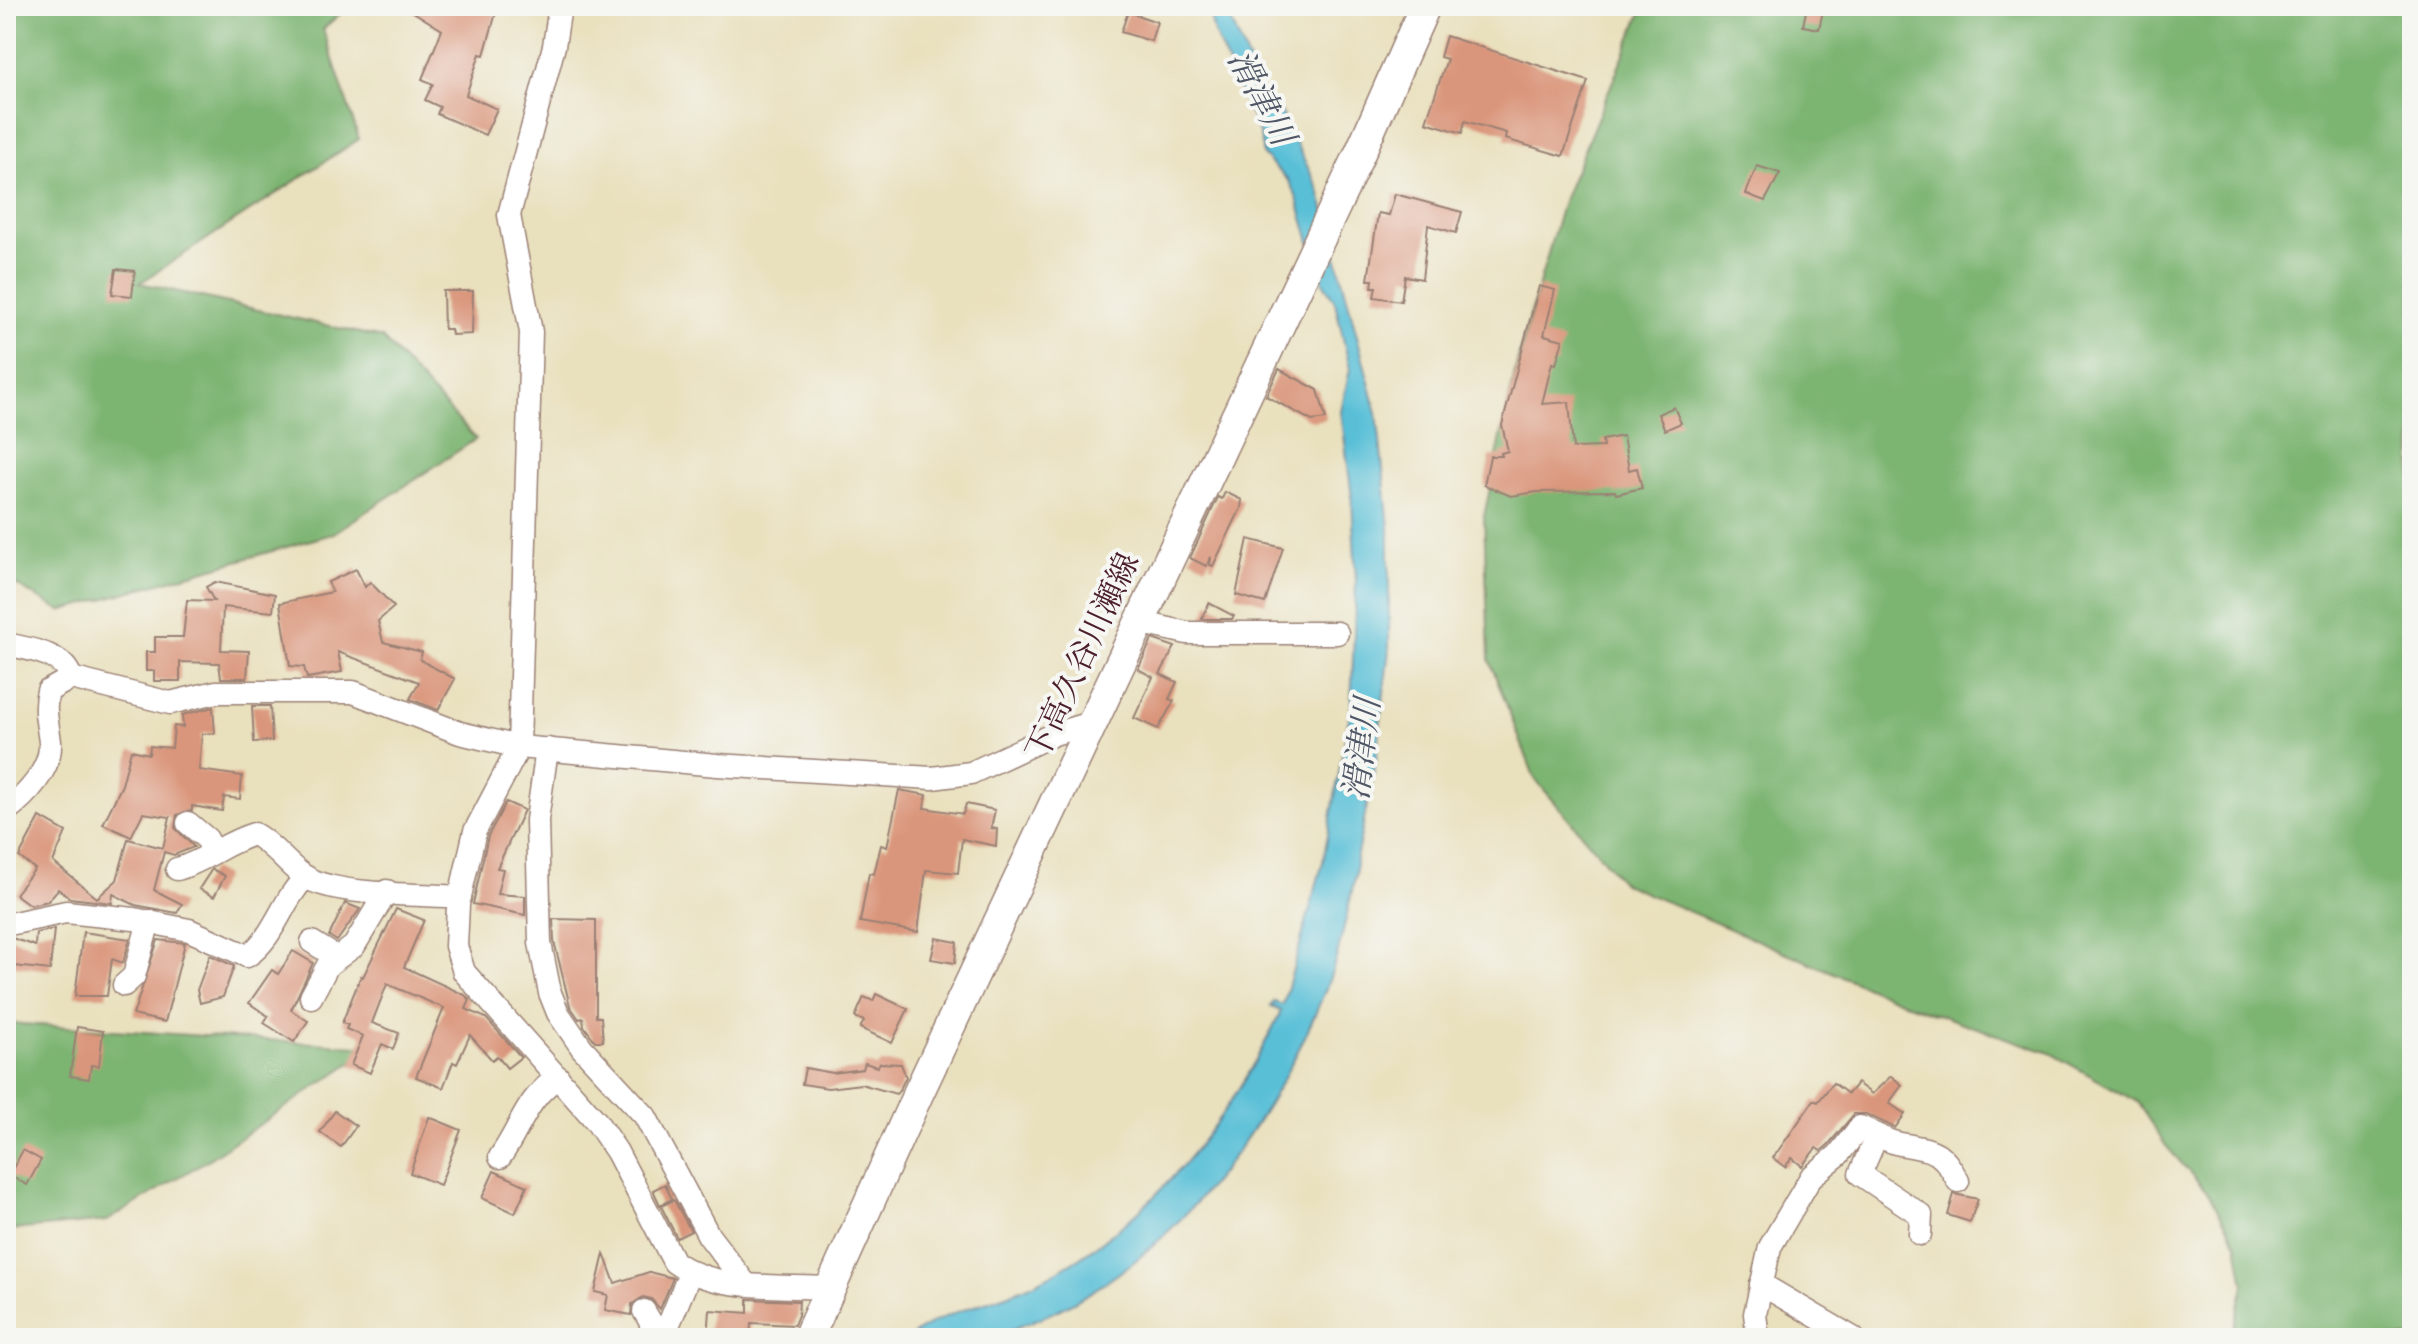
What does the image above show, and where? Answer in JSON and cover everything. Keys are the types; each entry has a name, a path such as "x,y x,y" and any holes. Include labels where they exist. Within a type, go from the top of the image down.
{"main road":[{"name":"下高久谷川瀬線","path":"808,1338 1090,723 1356,162 1425,6"}],"street":[{"path":"560,6 554,46 509,215 531,332 519,747 475,831 460,897 456,946 464,972 603,1131 674,1262 690,1273 745,1283 829,1288"},
{"path":"1138,622 1187,633 1337,633"},
{"path":"6,644 54,658 68,669 71,678"},
{"path":"6,811 24,797 47,760 50,746 45,701 48,691 62,679 71,678 170,703 216,692 353,692 460,733 519,747 717,765 932,778 971,773 1054,734 1090,723"},
{"path":"547,749 537,820 540,943 550,993 582,1048 645,1116 709,1236 745,1283"},
{"path":"188,823 207,839 213,851"},
{"path":"177,869 193,865 213,851 254,834 269,842 306,877 337,887 460,897"},
{"path":"14,923 66,912 149,921 189,930 247,956 262,941 292,890 306,877"},
{"path":"311,997 328,965 354,946 387,891"},
{"path":"124,985 134,976 149,921"},
{"path":"312,942 336,957"},
{"path":"500,1157 527,1106 538,1091 558,1077"},
{"path":"1758,1338 1755,1314 1770,1247 1811,1177 1838,1155 1860,1127 1891,1142 1917,1144 1931,1150 1947,1162 1958,1181"},
{"path":"1877,1135 1860,1174 1921,1215 1920,1234"},
{"path":"663,1338 690,1273"},
{"path":"1761,1284 1853,1338"},
{"path":"644,1311 654,1338"}],"green space":[{"path":"6,6 349,6 323,29 359,139 140,283 382,338 476,439 332,534 61,611 6,579"},
{"path":"1644,6 2412,6 2412,1338 2231,1338 2244,1285 2237,1244 2208,1193 2166,1146 2137,1102 2050,1053 1905,1003 1624,884 1535,779 1489,659 1484,516 1519,354 1564,198"},
{"path":"6,1023 374,1047 209,1159 107,1221 11,1230 6,1222"}],"water":[{"name":"滑津川","path":"1214,6 1225,6 1259,86 1278,107 1319,190 1377,413 1389,527 1389,649 1376,761 1346,917 1325,991 1275,1092 1244,1141 1209,1187 1170,1230 1127,1267 1079,1299 1028,1323 994,1337 979,1339 909,1338 938,1320 1037,1282 1077,1259 1115,1232 1181,1168 1236,1093 1281,1011 1271,1006 1274,1002 1283,1005 1323,862 1351,708 1356,582 1352,498 1341,411 1350,369 1335,302 1321,278 1297,198 1289,181 1263,155 1260,135 1214,33 1210,15"}],"building":[{"path":"404,6 473,6 496,13 484,55 480,54 466,95 497,109 485,135 437,114 440,107 425,100 433,84 422,79 442,30"},
{"path":"1807,6 1824,6 1819,29 1803,26"},
{"path":"1128,12 1157,22 1151,41 1121,32"},
{"path":"1446,36 1588,81 1563,156 1505,139 1506,133 1465,121 1462,133 1426,122 1447,59 1440,57"},
{"path":"1757,166 1780,173 1765,201 1746,194"},
{"path":"1395,194 1462,212 1456,233 1428,225 1422,279 1405,276 1401,301 1374,297 1376,287 1372,287 1373,280 1368,280 1378,213 1389,215"},
{"path":"116,269 135,271 132,296 112,294"},
{"path":"1539,286 1555,290 1544,335 1563,340 1556,364 1552,363 1542,404 1569,402 1573,448 1603,447 1602,440 1623,436 1629,470 1637,468 1642,488 1616,494 1615,491 1537,492 1511,496 1484,485 1490,456 1502,456 1501,453 1508,451 1502,425"},
{"path":"443,291 473,291 472,334 452,335 451,329 444,329"},
{"path":"1279,369 1318,390 1326,419 1312,421 1266,396"},
{"path":"1674,407 1681,423 1665,430 1658,414"},
{"path":"1225,492 1242,500 1241,508 1213,566 1210,565 1211,557 1206,566 1190,558 1218,497 1222,499"},
{"path":"1248,539 1283,548 1265,603 1236,595"},
{"path":"356,569 365,587 370,582 394,607 378,621 383,642 422,652 420,660 455,679 438,710 410,699 419,682 338,652 342,672 307,678 304,667 290,666 280,603 332,592 328,582"},
{"path":"215,582 275,594 273,612 223,607 221,650 249,651 247,678 221,678 219,663 180,662 180,681 154,681 154,671 146,671 146,652 155,652 155,637 183,637 187,600 214,601 206,587"},
{"path":"1209,603 1234,616 1232,619 1202,619"},
{"path":"1152,639 1175,647 1160,674 1177,682 1169,699 1174,701 1158,729 1134,718 1153,677 1138,669"},
{"path":"252,706 270,706 272,741 254,742"},
{"path":"213,707 215,733 202,734 199,770 242,776 240,799 224,797 222,811 192,806 192,810 177,815 175,828 194,847 174,855 164,852 154,890 182,904 177,913 135,905 113,894 112,903 70,898 58,889 48,901 30,905 15,894 35,869 19,857 40,817 66,832 53,862 97,898 117,880 128,839 163,848 170,817 143,813 131,837 103,824 122,785 131,750 149,754 150,746 172,748 174,726 183,727 182,715"},
{"path":"899,790 927,795 924,808 963,814 966,804 995,810 991,828 997,829 996,846 962,839 958,873 926,870 918,932 860,922 869,873 874,874 881,845 887,847"},
{"path":"506,802 524,810 497,868 503,869 497,894 525,896 525,915 473,904 488,836"},
{"path":"212,869 225,876 214,897 199,889"},
{"path":"345,903 360,909 337,941 329,936"},
{"path":"396,909 424,920 404,967 465,995 470,1000 466,1009 486,1018 521,1057 507,1068 497,1056 492,1060 470,1035 457,1064 453,1062 443,1088 416,1077 444,1008 387,984 372,1023 399,1033 393,1049 382,1044 370,1073 351,1065 363,1036 346,1029 348,1025 342,1023 361,976"},
{"path":"553,919 596,920 596,1017 601,1017 603,1041 595,1041 584,1026 583,1018 579,1019 570,1006 554,941"},
{"path":"54,929 50,970 6,965 6,936 35,946 36,933"},
{"path":"83,932 130,939 123,963 112,959 107,996 75,996"},
{"path":"936,938 957,942 955,963 931,959"},
{"path":"158,940 185,943 165,1022 133,1015"},
{"path":"293,951 313,963 291,1010 308,1021 294,1042 264,1023 268,1016 249,1003 272,970 278,974"},
{"path":"210,955 234,966 223,997 200,1003 197,990"},
{"path":"876,994 908,1009 892,1043 860,1028 864,1021 855,1017 864,997 873,1001"},
{"path":"77,1027 103,1031 99,1066 91,1065 89,1079 70,1076"},
{"path":"865,1063 877,1067 880,1063 901,1064 906,1077 899,1091 896,1094 861,1084 828,1088 802,1084 805,1068 833,1073 863,1069"},
{"path":"1891,1076 1902,1085 1889,1103 1905,1114 1895,1128 1866,1114 1854,1114 1828,1145 1821,1151 1816,1148 1802,1166 1792,1158 1785,1167 1773,1158 1814,1100 1818,1102 1833,1083 1848,1094 1857,1083 1872,1094"},
{"path":"335,1111 356,1126 341,1147 320,1132"},
{"path":"429,1117 461,1130 440,1185 410,1173"},
{"path":"23,1150 41,1160 27,1185 9,1175"},
{"path":"494,1171 527,1186 515,1213 482,1198"},
{"path":"665,1184 672,1199 660,1205 653,1190"},
{"path":"1954,1194 1978,1199 1970,1222 1948,1215"},
{"path":"674,1200 691,1231 677,1238 661,1206"},
{"path":"604,1254 615,1283 649,1272 673,1278 660,1309 651,1299 643,1297 632,1304 631,1315 605,1310 608,1295 595,1292"},
{"path":"748,1299 799,1301 794,1325 751,1323 750,1338 708,1338 710,1310 748,1313"}]}
